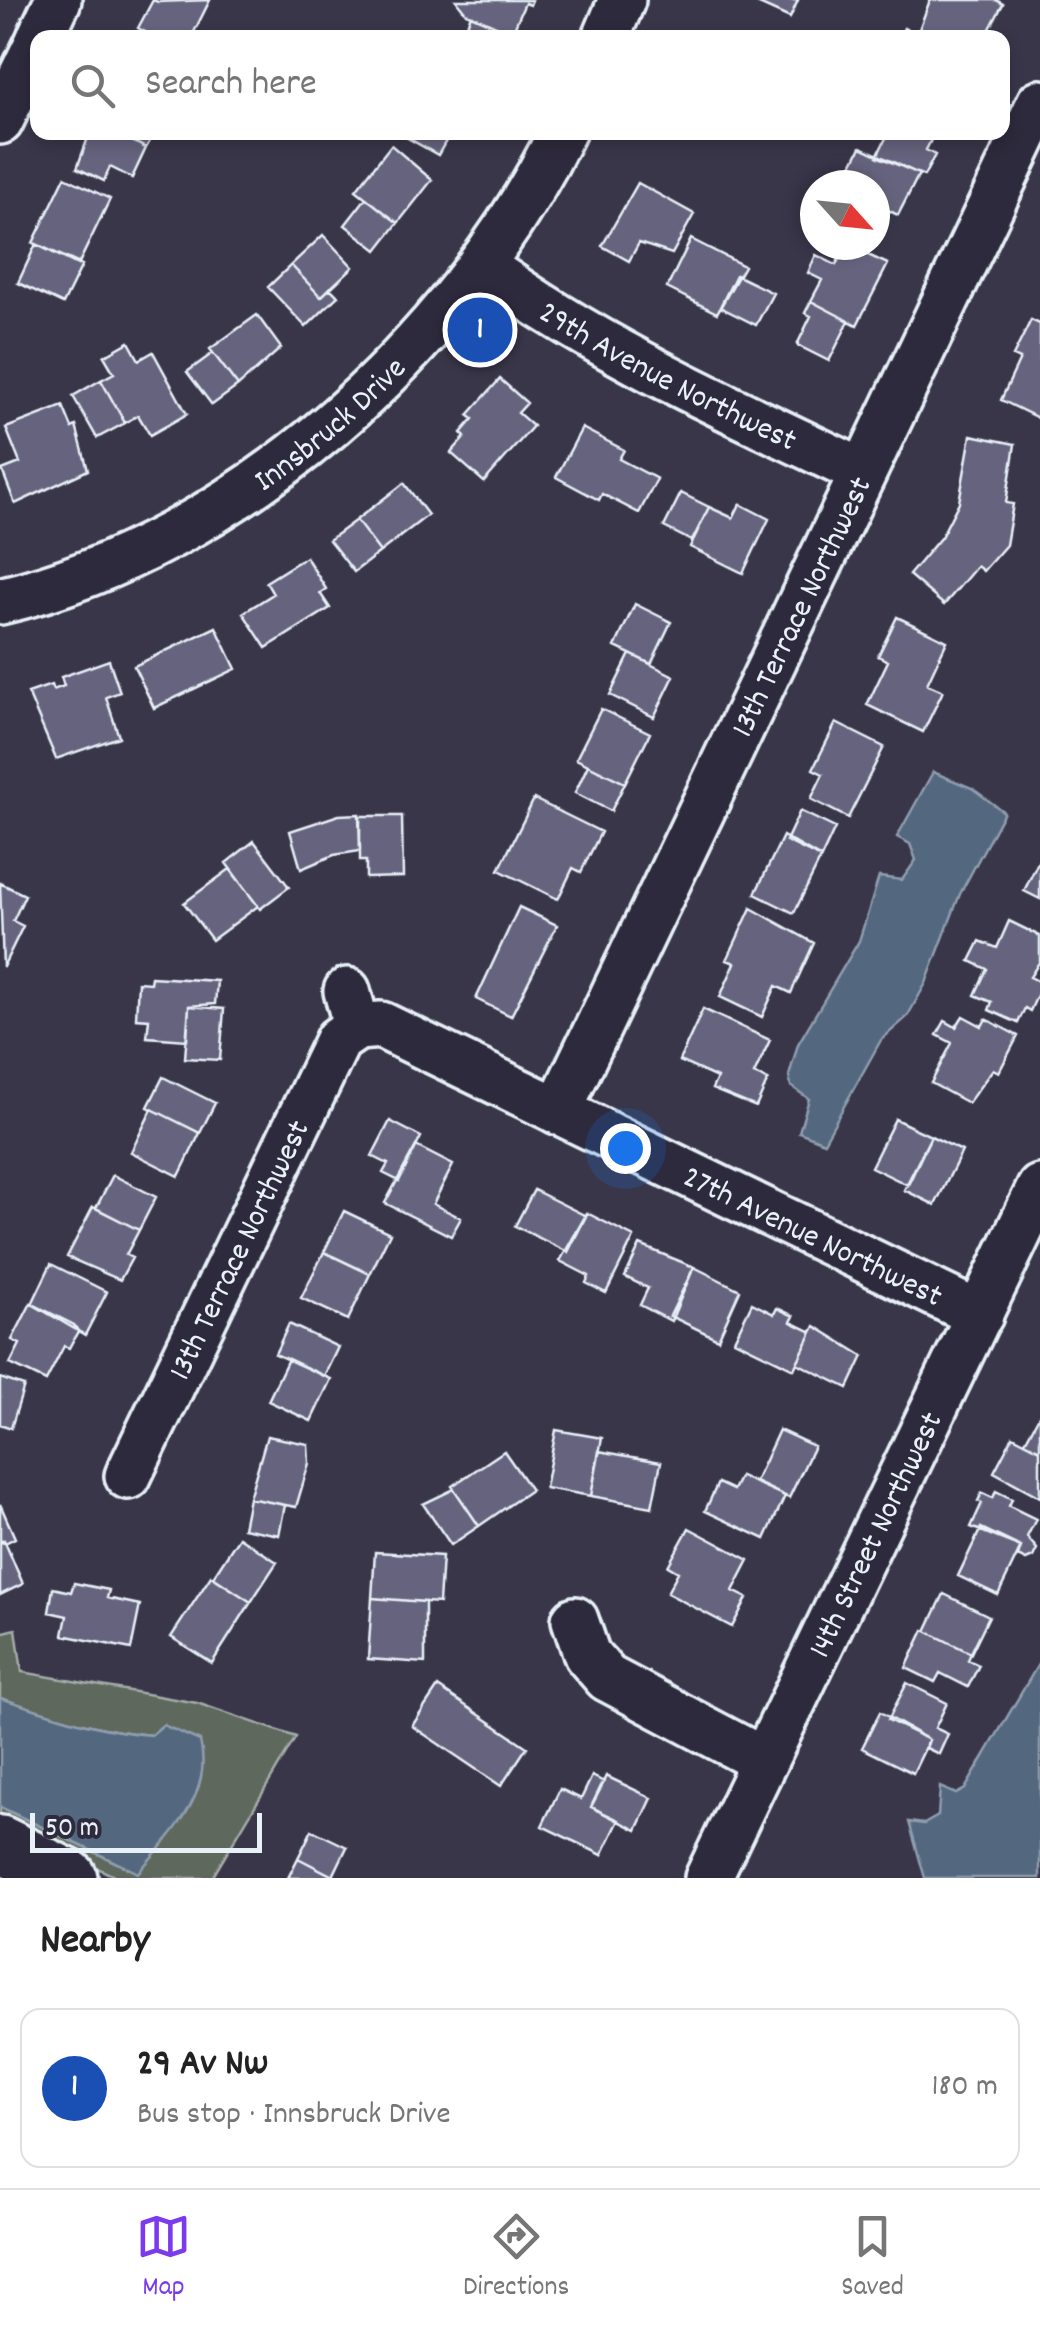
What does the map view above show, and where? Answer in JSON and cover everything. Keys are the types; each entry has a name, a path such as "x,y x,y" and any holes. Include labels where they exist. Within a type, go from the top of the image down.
{"main road":[{"path":"0,1844 69,1878"}],"street":[{"path":"44,30 58,0"},
{"path":"609,30 622,0"},
{"path":"0,122 30,59"},
{"name":"13th Terrace Northwest","path":"558,1111 1040,102"},
{"name":"Innsbruck Drive","path":"0,601 93,568 170,534 244,490 311,442 378,384 436,323 480,265 557,140"},
{"name":"29th Avenue Northwest","path":"480,265 543,312 621,357 862,472"},
{"name":"13th Terrace Northwest","path":"128,1476 352,1009"},
{"name":"27th Avenue Northwest","path":"352,1009 980,1315"},
{"name":"14th Street Northwest","path":"708,1878 1040,1188"},
{"path":"575,1620 586,1655 608,1678 764,1761"}],"green space":[{"path":"16,1629 22,1672 197,1703 296,1737 212,1878 118,1878 0,1821 0,1807 138,1873 163,1725 151,1735 112,1730 0,1698 0,1633"}],"water":[{"path":"933,772 972,788 1004,812 960,894 926,983 907,1017 881,1040 824,1142 799,1132 809,1099 791,1086 789,1076 798,1044 859,941 879,877 902,880 916,860 910,844 897,837"},
{"path":"1040,1661 1040,1878 925,1878 909,1822 924,1824 938,1816 940,1787 956,1794 965,1789"},
{"path":"0,1698 112,1730 151,1735 163,1725 200,1741 203,1761 195,1796 175,1829 138,1873 0,1807"}],"building":[{"path":"153,0 210,0 195,30 138,28"},
{"path":"456,0 532,0 530,5 525,3 513,30 466,13"},
{"path":"750,0 798,0 790,18"},
{"path":"930,0 996,0 1003,4 989,30 919,30"},
{"path":"471,15 505,30 464,30"},
{"path":"87,140 130,140 146,148 132,178 110,167 104,181 77,168"},
{"path":"130,140 150,140 146,148"},
{"path":"411,140 446,140 438,155"},
{"path":"885,140 931,140 926,150 935,155 924,176 877,156"},
{"path":"391,145 432,180 398,223 356,190"},
{"path":"861,147 919,174 898,215 890,211 890,170 850,170"},
{"path":"65,177 110,199 78,265 33,243"},
{"path":"638,183 694,214 672,254 639,243 629,261 602,246"},
{"path":"366,198 398,223 377,250 345,225"},
{"path":"323,235 353,267 321,297 291,265"},
{"path":"691,239 744,266 717,313 667,288"},
{"path":"36,244 82,265 63,304 18,283"},
{"path":"814,260 836,265 838,260 879,260 888,264 857,325 811,301 822,280 808,273"},
{"path":"291,265 321,297 330,288 338,296 306,327 268,287"},
{"path":"736,275 773,293 756,325 720,307"},
{"path":"811,301 849,321 829,361 797,345 811,316 805,313"},
{"path":"257,315 281,348 238,386 210,349"},
{"path":"1031,320 1040,324 1040,419 1001,400 1020,359 1013,356"},
{"path":"129,342 139,360 153,352 187,414 150,435 138,415 125,423 101,380 114,373 104,356"},
{"path":"213,353 238,386 212,405 187,372"},
{"path":"500,379 527,403 518,413 533,426 484,482 451,453 465,437 461,433 473,419 468,415"},
{"path":"101,380 125,423 97,438 73,396"},
{"path":"63,406 72,428 76,426 88,470 15,504 2,470 20,463 6,428"},
{"path":"582,428 624,450 619,459 657,479 639,513 602,494 599,500 556,477"},
{"path":"971,435 1015,444 1006,503 1013,504 1006,545 983,571 977,566 944,605 909,575 941,537 959,502"},
{"path":"404,483 428,515 380,552 356,520"},
{"path":"681,493 709,507 692,541 664,527"},
{"path":"740,504 769,519 743,573 690,547 709,507 733,518"},
{"path":"356,520 380,552 354,572 329,540"},
{"path":"306,557 326,589 320,593 330,608 266,648 243,613 273,594 266,582"},
{"path":"635,604 671,622 651,664 615,647"},
{"path":"897,617 947,641 927,684 943,691 923,732 867,705 888,661 878,656"},
{"path":"216,627 236,669 154,708 134,666"},
{"path":"630,654 674,676 654,717 610,695"},
{"path":"109,660 120,692 106,697 119,737 56,759 28,693 51,685 53,690 64,686 61,677"},
{"path":"601,709 650,733 625,783 576,759"},
{"path":"836,723 884,747 848,818 811,799 823,774 813,769"},
{"path":"588,765 625,783 611,811 575,793"},
{"path":"534,799 601,832 581,872 573,868 558,899 499,870"},
{"path":"800,811 835,828 821,858 786,841"},
{"path":"359,814 360,851 334,855 301,869 290,831 339,815"},
{"path":"360,816 402,816 403,877 366,878 366,861 360,861"},
{"path":"783,836 821,858 794,913 755,894"},
{"path":"254,841 289,887 260,909 226,863"},
{"path":"1040,858 1040,899 1024,891"},
{"path":"230,869 258,906 212,940 184,903"},
{"path":"0,883 25,895 13,921 23,926 3,967"},
{"path":"519,907 557,925 511,1016 476,999"},
{"path":"751,908 814,943 791,993 776,986 762,1017 720,997 735,963 727,960"},
{"path":"1009,921 1040,936 1040,961 1030,977 1040,982 1040,989 1030,1011 1025,1008 1018,1023 989,1010 992,1002 975,995 987,969 970,961 980,941 997,948"},
{"path":"151,977 217,981 215,1004 189,1006 187,1040 147,1037 149,1019 136,1018 138,982 150,983"},
{"path":"189,1006 224,1009 220,1060 185,1058"},
{"path":"703,1009 770,1040 754,1074 768,1080 756,1107 712,1089 717,1078 679,1061"},
{"path":"963,1016 982,1026 986,1019 1018,1036 999,1072 993,1069 968,1103 931,1083 952,1043 937,1035 945,1021 956,1027"},
{"path":"163,1077 215,1103 200,1133 148,1107"},
{"path":"152,1109 200,1133 179,1176 131,1152"},
{"path":"895,1119 931,1136 908,1185 871,1167"},
{"path":"390,1121 421,1137 399,1181 383,1173 388,1164 372,1156"},
{"path":"931,1136 962,1151 935,1205 904,1190"},
{"path":"416,1146 453,1165 433,1204 461,1218 451,1236 385,1203"},
{"path":"113,1175 156,1197 139,1230 96,1208"},
{"path":"534,1190 586,1216 568,1252 515,1226"},
{"path":"93,1207 139,1230 126,1255 132,1258 120,1280 67,1257"},
{"path":"344,1211 390,1233 370,1274 324,1252"},
{"path":"587,1213 634,1237 606,1293 586,1283 589,1276 560,1261"},
{"path":"640,1245 694,1267 671,1321 640,1305 648,1288 625,1277"},
{"path":"324,1252 370,1274 348,1320 301,1298"},
{"path":"51,1264 107,1292 85,1335 32,1304"},
{"path":"694,1267 740,1290 718,1339 670,1316"},
{"path":"31,1303 74,1325 78,1331 69,1348 64,1346 46,1381 10,1364 20,1344 12,1340"},
{"path":"752,1303 774,1314 777,1308 794,1316 791,1322 812,1332 794,1369 734,1340"},
{"path":"289,1324 338,1347 324,1376 275,1354"},
{"path":"815,1326 863,1356 848,1388 797,1363"},
{"path":"288,1359 331,1379 311,1421 268,1401"},
{"path":"0,1378 24,1386 11,1428 0,1424"},
{"path":"1040,1414 1040,1450 1025,1442"},
{"path":"556,1430 602,1438 591,1496 545,1488"},
{"path":"779,1430 814,1446 789,1498 755,1482"},
{"path":"267,1436 308,1444 309,1463 296,1507 249,1498"},
{"path":"1013,1436 1040,1450 1040,1497 994,1472"},
{"path":"504,1451 531,1490 479,1526 452,1486"},
{"path":"599,1451 661,1462 652,1507 591,1496"},
{"path":"740,1476 785,1496 765,1539 705,1511 718,1483 733,1490"},
{"path":"454,1489 479,1526 451,1545 423,1504"},
{"path":"996,1491 1012,1499 1009,1506 1036,1519 1027,1537 1037,1549 1033,1557 1026,1560 1018,1556 1021,1547 971,1527 982,1503 978,1501 982,1493 993,1498"},
{"path":"249,1498 285,1505 279,1535 243,1528"},
{"path":"0,1504 15,1538 5,1543 0,1542"},
{"path":"689,1528 749,1560 733,1591 747,1598 732,1627 667,1593 678,1572 668,1566"},
{"path":"981,1528 1021,1547 998,1595 958,1576"},
{"path":"239,1537 277,1562 251,1602 213,1577"},
{"path":"4,1540 23,1584 0,1595 0,1542"},
{"path":"375,1552 442,1556 439,1603 372,1598"},
{"path":"211,1576 251,1602 212,1663 171,1637"},
{"path":"74,1583 109,1590 107,1598 140,1605 131,1649 63,1635 67,1616 49,1612 53,1588 71,1592"},
{"path":"944,1594 989,1616 971,1653 926,1631"},
{"path":"372,1598 425,1602 425,1663 368,1659"},
{"path":"924,1630 971,1653 968,1660 979,1665 968,1687 940,1673 935,1682 906,1668"},
{"path":"907,1683 947,1703 935,1728 948,1734 939,1754 926,1748 929,1740 888,1720"},
{"path":"438,1687 527,1747 501,1786 412,1726"},
{"path":"880,1712 929,1740 913,1773 862,1748"},
{"path":"592,1776 604,1782 591,1807 619,1820 602,1855 542,1826 560,1789 581,1799"},
{"path":"606,1776 652,1798 637,1830 591,1807"},
{"path":"312,1830 347,1847 333,1876 298,1858"},
{"path":"298,1858 333,1876 332,1878 288,1878"}],"place":[{"name":"29 Av Nw","path":"480,330"}]}
